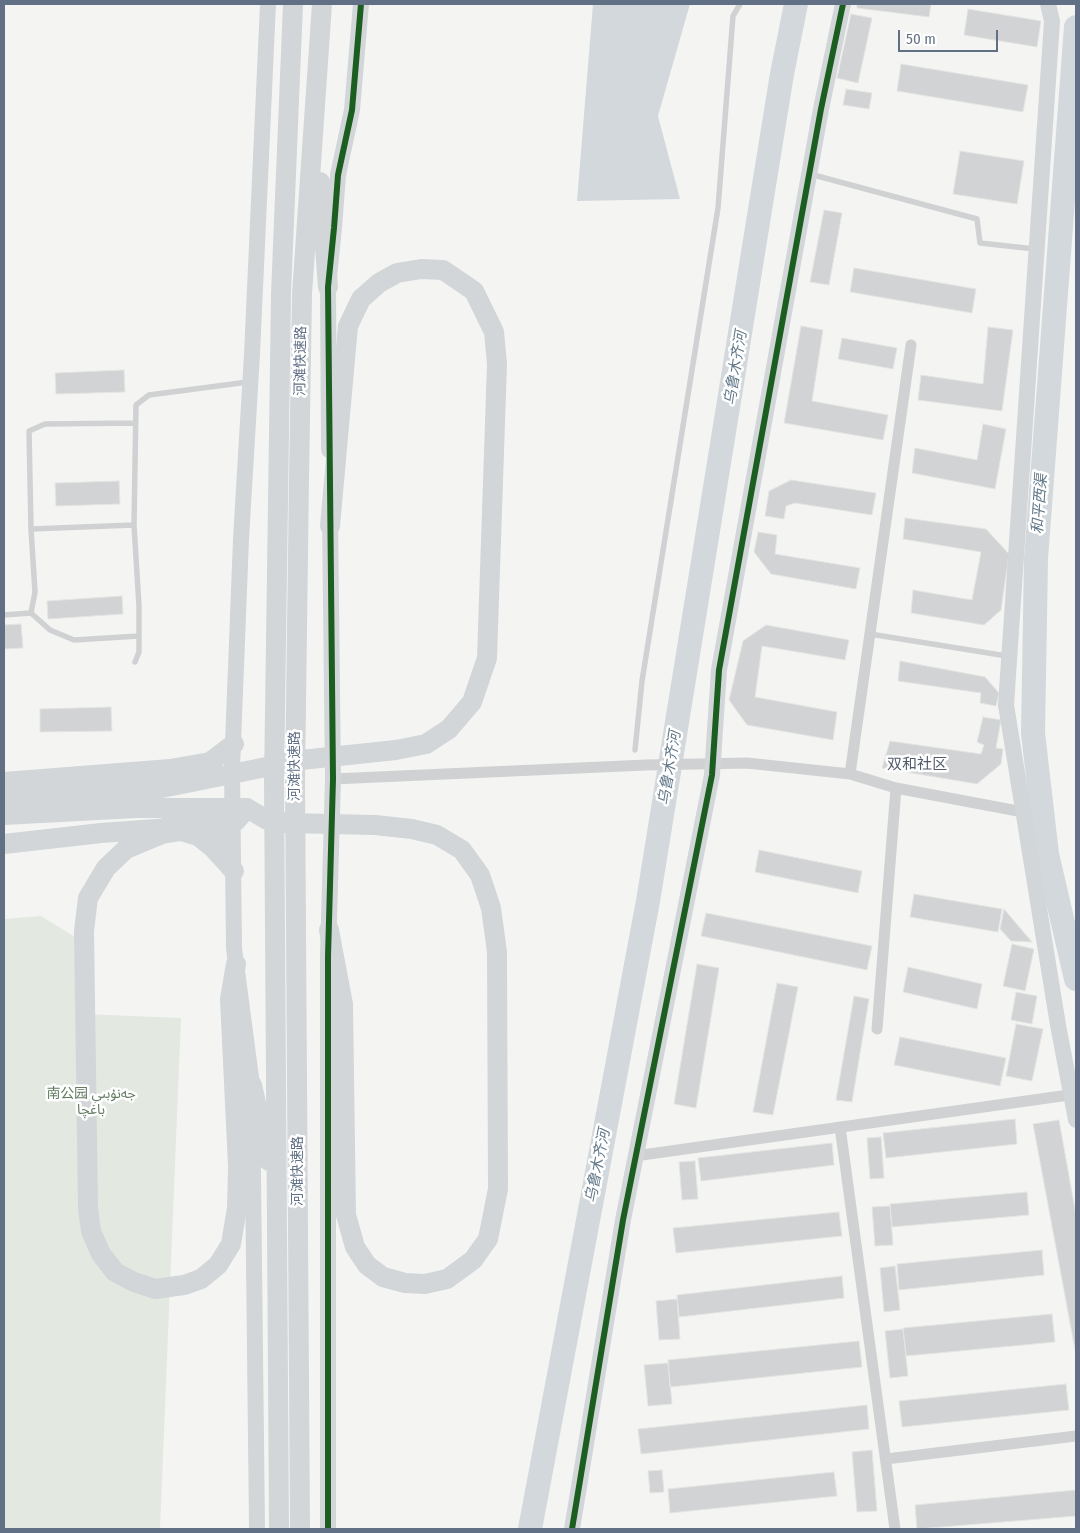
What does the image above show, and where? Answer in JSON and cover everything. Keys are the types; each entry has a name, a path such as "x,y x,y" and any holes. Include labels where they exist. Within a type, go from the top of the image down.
{"highway":[{"name":"河滩快速路","path":"279,1529 274,780 281,294 293,4"},
{"name":"河滩快速路","path":"300,1529 295,780 302,294 322,4"},
{"path":"314,123 328,287"},
{"path":"4,798 46,793 157,789 301,760 396,750 426,744 449,730 472,702 487,658 497,364 494,332 474,291 443,270 421,269 397,273 379,283 361,299 348,326 330,526"},
{"path":"4,782 170,769 210,762 233,751"},
{"path":"4,815 136,808 247,808 266,820 287,823 375,825 412,829 437,835 462,850 480,875 491,908 497,952 498,1189 488,1239 473,1260 447,1279 425,1284 405,1283 383,1277 367,1266 355,1247 346,1215 343,1004 329,930"},
{"path":"236,964 230,999 238,1166 237,1208 231,1244 218,1265 202,1279 184,1285 155,1289 134,1282 115,1272 101,1254 91,1230 88,1208 84,931 88,898 106,868 126,849 162,834 220,827 236,821 247,808"},
{"path":"4,844 101,832 170,828 198,836 213,848 234,872"},
{"path":"252,1085 277,1197"}],"street":[{"path":"257,1529 252,1085 234,948 233,751 241,539 268,4"},
{"path":"328,1529 329,930 333,779 328,287 338,175 352,110 362,4"},
{"path":"572,1529 623,1220 712,775 706,763 719,670 809,174 843,4"},
{"path":"1048,4 1052,21 1006,705 1076,1120"},
{"path":"850,774 910,345"},
{"path":"4,790 67,784 167,780 212,772 233,751"},
{"path":"333,779 646,765 747,763 850,774 896,788 1023,812"},
{"path":"877,1029 896,788"},
{"path":"4,824 25,820 161,812 187,817 203,824 221,840 234,872"},
{"path":"635,1156 1073,1094"},
{"path":"840,1126 895,1529"},
{"path":"886,1459 1076,1436"}],"lane":[{"path":"635,750 642,681 718,208 733,16 740,4"},
{"path":"809,174 977,219 980,243 1037,250"},
{"path":"135,662 139,652 139,606 134,525 136,406 150,395 250,382"},
{"path":"31,613 35,592 31,529 29,431 45,424 136,423"},
{"path":"31,529 134,525"},
{"path":"4,615 31,613 50,630 74,640 139,636"},
{"path":"870,634 1010,656"}],"green space":[{"name":"南公园 جەنۇبىي باغچا","path":"41,916 80,940 84,1014 181,1018 160,1529 4,1529 4,919"}],"shaded area":[{"path":"593,4 690,4 658,116 680,199 577,201"}],"building":[{"path":"857,4 931,4 929,17 857,8"},
{"path":"968,9 1041,21 1037,47 964,35"},
{"path":"851,14 872,18 858,83 837,78"},
{"path":"901,64 1028,85 1023,112 897,91"},
{"path":"846,89 872,93 869,109 843,105"},
{"path":"960,151 1024,161 1017,204 953,194"},
{"path":"824,210 842,213 829,285 810,282"},
{"path":"854,268 976,289 972,313 850,292"},
{"path":"801,326 823,330 812,401 888,415 883,440 784,423"},
{"path":"988,327 1013,330 1002,411 918,400 921,375 983,384"},
{"path":"842,338 897,348 893,369 838,359"},
{"path":"124,370 125,392 56,394 55,373"},
{"path":"983,424 1006,429 995,489 912,473 915,448 977,460"},
{"path":"791,480 876,493 872,515 795,503 786,506 784,519 765,516 769,491"},
{"path":"119,481 120,504 56,506 55,483"},
{"path":"905,518 986,529 1009,554 1001,610 984,625 911,613 913,590 972,600 981,552 903,539"},
{"path":"758,532 777,535 775,554 860,568 856,589 771,574 754,552"},
{"path":"122,596 123,614 48,619 47,601"},
{"path":"21,624 23,648 4,649 4,625"},
{"path":"766,625 849,640 845,660 762,646 755,697 837,712 833,740 747,725 729,700 743,641"},
{"path":"900,661 985,677 999,693 996,706 980,703 981,693 898,681"},
{"path":"111,707 112,731 40,732 40,709"},
{"path":"983,717 1001,720 996,748 1003,749 1001,764 977,784 882,768 890,741 981,754 984,745 977,742"},
{"path":"759,850 862,871 858,893 755,872"},
{"path":"914,894 1002,909 998,932 910,917"},
{"path":"1004,909 1032,942 1011,941 1000,929"},
{"path":"706,913 872,946 867,970 701,936"},
{"path":"1012,944 1034,949 1025,991 1003,986"},
{"path":"697,964 719,968 696,1108 674,1104"},
{"path":"908,967 982,984 977,1009 903,992"},
{"path":"777,983 798,987 773,1115 753,1112"},
{"path":"1016,992 1037,996 1032,1024 1011,1020"},
{"path":"854,996 869,999 852,1102 836,1100"},
{"path":"1016,1024 1043,1029 1032,1081 1006,1076"},
{"path":"900,1037 1006,1058 1000,1086 894,1065"},
{"path":"1015,1119 1017,1144 886,1158 883,1133"},
{"path":"1059,1120 1076,1215 1076,1355 1033,1124"},
{"path":"881,1137 884,1178 870,1179 867,1138"},
{"path":"832,1143 834,1165 701,1181 698,1158"},
{"path":"695,1161 698,1199 682,1200 679,1162"},
{"path":"1027,1192 1029,1215 892,1227 890,1204"},
{"path":"890,1206 893,1245 875,1246 872,1207"},
{"path":"839,1212 842,1236 676,1253 673,1228"},
{"path":"1042,1250 1044,1275 899,1290 897,1264"},
{"path":"895,1266 900,1310 884,1312 880,1268"},
{"path":"842,1276 844,1298 679,1317 677,1295"},
{"path":"677,1299 680,1339 659,1340 656,1301"},
{"path":"1052,1314 1055,1342 906,1356 903,1328"},
{"path":"903,1329 908,1376 890,1378 885,1331"},
{"path":"859,1341 862,1367 670,1387 668,1360"},
{"path":"668,1363 672,1404 648,1406 644,1365"},
{"path":"1066,1384 1069,1410 902,1427 899,1401"},
{"path":"867,1405 869,1429 641,1454 638,1429"},
{"path":"872,1450 877,1511 857,1512 852,1452"},
{"path":"662,1470 664,1492 650,1493 648,1471"},
{"path":"834,1472 837,1496 670,1513 668,1489"},
{"path":"1076,1490 1076,1516 917,1529 915,1505"}],"waterway":[{"name":"乌鲁木齐河","path":"530,1529 648,901 782,74 796,4"},
{"name":"和平西渠","path":"1076,27 1036,559 1033,733 1047,854 1076,979"}],"cycle path":[{"path":"328,1529 328,956 333,779 328,287 338,175 352,110 361,4"},
{"path":"572,1529 623,1220 712,775 719,670 821,109 843,4"}],"district":[{"name":"双和社区","path":"917,765"}]}
